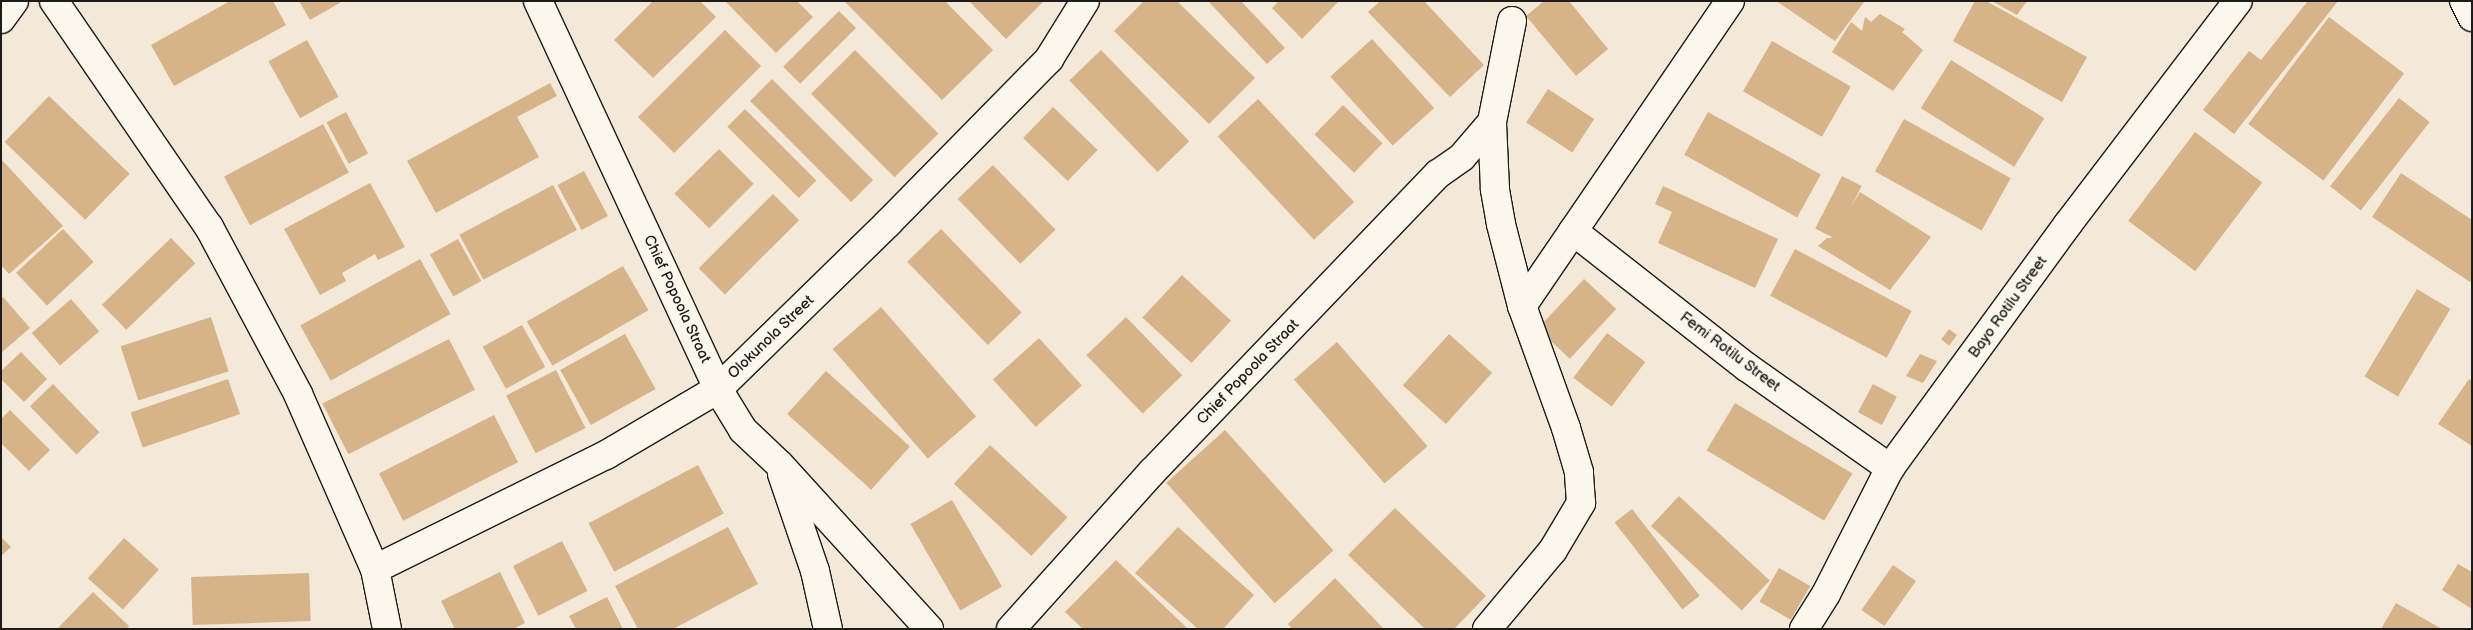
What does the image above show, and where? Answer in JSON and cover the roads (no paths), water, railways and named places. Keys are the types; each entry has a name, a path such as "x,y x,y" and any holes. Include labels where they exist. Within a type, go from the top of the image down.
{"street":[{"path":"1,18 14,1"},
{"path":"54,1 209,227 298,394 375,569 387,629"},
{"name":"Olokunola Street","path":"375,569 606,455 718,389 888,223 1049,59 1085,1"},
{"path":"1522,306 1730,1"},
{"name":"Bayo Rotilu Street","path":"1804,629 1826,594 1890,468 2068,224 2238,1"},
{"path":"2464,1 2472,17"},
{"name":"Chief Popoola Straat","path":"542,3 718,389 743,430 779,464 929,629"},
{"name":"Chief Popoola Straat","path":"1487,629 1553,550 1581,503 1579,472 1566,428 1522,306 1494,189 1492,122 1512,21"},
{"name":"Chief Popoola Straat","path":"1011,629 1152,472 1438,174 1462,157 1492,122"},
{"name":"Femi Rotilu Street","path":"1573,231 1748,368 1890,468"},
{"path":"779,464 815,571 828,629"}]}
